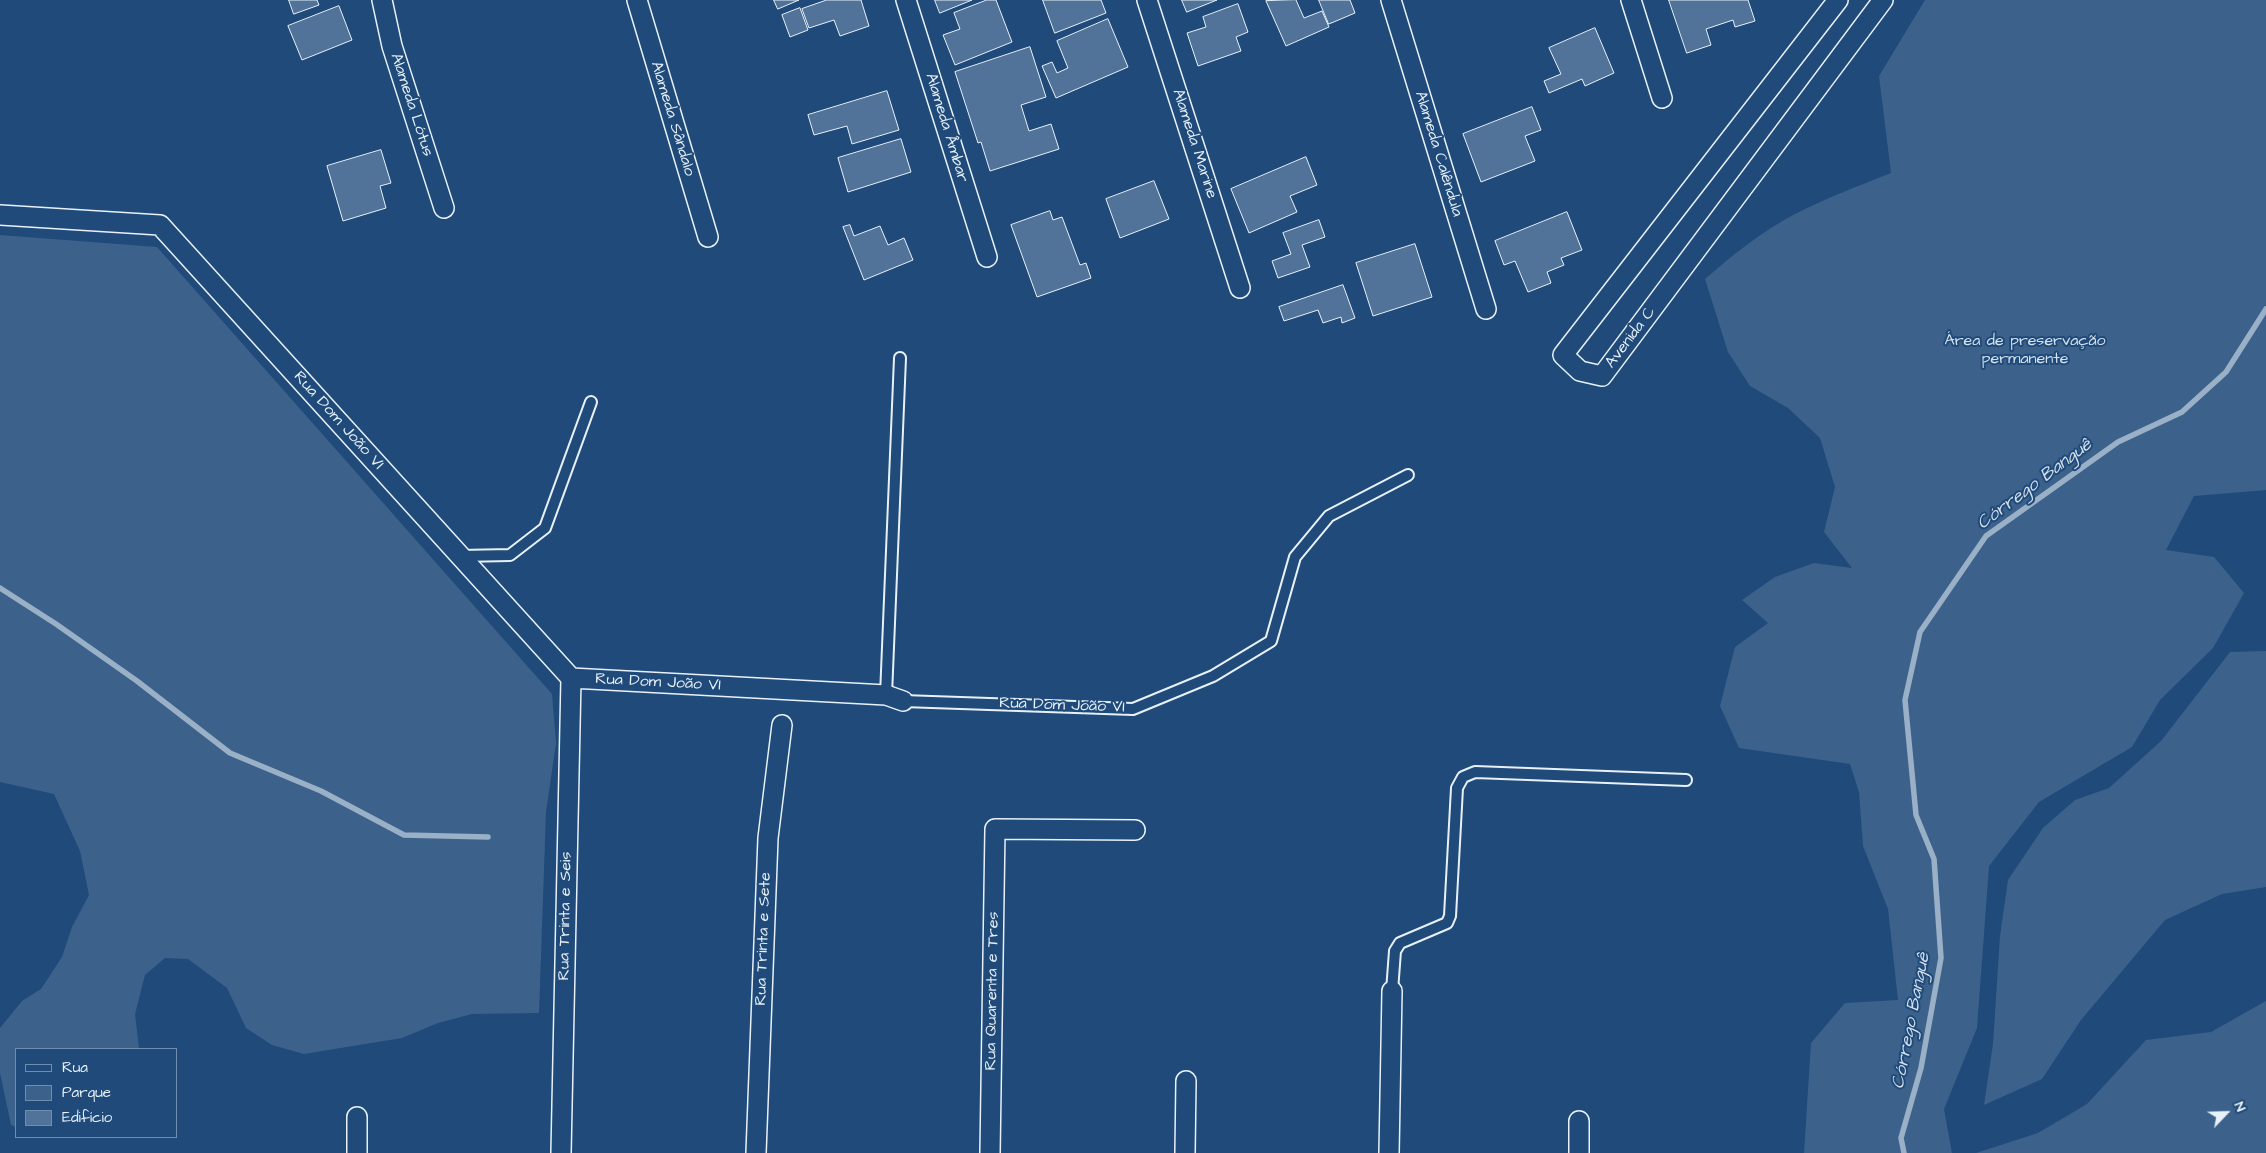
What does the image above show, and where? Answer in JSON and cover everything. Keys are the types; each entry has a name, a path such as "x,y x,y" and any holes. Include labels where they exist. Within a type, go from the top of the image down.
{"street":[{"name":"Alameda Lótus","path":"382,0 392,46 444,208"},
{"name":"Alameda Sândalo","path":"637,0 642,22 708,237"},
{"name":"Alameda Âmbar","path":"906,0 987,257"},
{"name":"Alameda Marine","path":"1147,0 1240,288"},
{"name":"Alameda Calêndula","path":"1391,0 1486,309"},
{"path":"1631,0 1662,98"},
{"name":"Avenida C","path":"1838,0 1563,354 1580,371 1602,376 1883,0"},
{"name":"Rua Dom João VI","path":"0,215 160,225 571,678 895,698"},
{"name":"Rua Trinta e Seis","path":"561,1153 571,678"},
{"name":"Rua Trinta e Sete","path":"756,1153 768,838 782,725"},
{"name":"Rua Quarenta e Tres","path":"990,1153 995,828 1135,830"},
{"path":"1389,1153 1392,991"},
{"path":"1185,1153 1186,1081"},
{"path":"357,1117 357,1153"},
{"path":"1579,1121 1579,1153"}],"lane":[{"path":"895,698 900,358"},
{"path":"460,556 510,555 545,528 591,402"},
{"name":"Rua Dom João VI","path":"895,698 1132,709 1214,676 1270,641 1295,557 1329,516 1408,475"},
{"path":"1392,991 1395,951 1400,943 1447,924 1450,916 1457,788 1463,777 1475,772 1686,780"}],"green space":[{"name":"Área de preservação permanente","path":"1925,0 2266,0 2266,490 2194,496 2166,550 2214,557 2244,593 2213,648 2160,700 2132,747 2039,802 1989,866 1977,1028 1944,1109 1952,1153 1804,1153 1811,1043 1845,1003 1898,1000 1888,909 1863,846 1859,792 1850,764 1739,748 1720,706 1735,647 1768,623 1742,600 1775,577 1814,563 1852,568 1824,532 1835,487 1820,438 1788,408 1750,386 1728,352 1705,279 1748,244 1783,221 1830,197 1891,173 1879,76"},
{"path":"0,235 157,247 552,694 556,743 546,812 539,1013 472,1014 438,1023 402,1038 304,1054 272,1045 246,1028 227,988 188,959 165,958 145,975 135,1014 139,1048 15,1048 15,1127 11,1125 0,1073 0,1028 22,1001 41,989 62,957 72,927 89,895 80,851 54,794 0,782"},
{"path":"2266,651 2266,887 2222,894 2165,920 2081,1020 2042,1079 1984,1105 1993,1044 2000,936 2008,880 2043,828 2075,800 2109,788 2161,741 2230,652"},
{"path":"2266,1001 2266,1153 1976,1153 2038,1133 2087,1104 2146,1040 2211,1032"}],"building":[{"path":"289,0 317,0 319,5 294,14"},
{"path":"774,0 799,0 778,9"},
{"path":"827,0 861,0 869,26 840,36 834,20 809,28 802,9"},
{"path":"935,0 972,0 940,13"},
{"path":"987,0 996,0 1012,42 955,65 943,35 960,29 954,13"},
{"path":"1043,0 1101,0 1106,13 1055,33"},
{"path":"1182,0 1217,0 1187,12"},
{"path":"1296,0 1304,18 1322,11 1329,27 1286,46 1266,1"},
{"path":"1319,0 1350,0 1355,13 1329,24"},
{"path":"1669,0 1748,0 1755,21 1735,27 1733,20 1706,29 1711,45 1687,53"},
{"path":"1238,4 1248,32 1236,37 1241,51 1198,66 1187,33 1206,27 1203,17"},
{"path":"339,6 352,40 302,60 288,26"},
{"path":"800,8 808,30 790,37 782,15"},
{"path":"1108,19 1128,67 1056,98 1042,66 1052,62 1057,73 1068,68 1057,41"},
{"path":"1595,28 1614,73 1585,86 1582,79 1549,93 1544,81 1561,74 1549,48"},
{"path":"1030,47 1046,97 1021,105 1029,131 1051,124 1059,149 990,171 981,142 978,143 955,72"},
{"path":"887,91 899,130 852,144 847,126 814,135 808,115"},
{"path":"1532,107 1541,130 1525,136 1535,161 1481,182 1463,134"},
{"path":"901,139 911,172 848,192 838,158"},
{"path":"381,150 391,183 380,186 386,208 343,221 327,166"},
{"path":"1306,157 1317,185 1290,196 1297,212 1249,233 1231,189"},
{"path":"1154,181 1169,219 1120,238 1106,199"},
{"path":"1050,211 1053,220 1062,217 1080,265 1086,263 1091,278 1037,297 1011,225"},
{"path":"1567,212 1582,250 1561,258 1564,265 1547,272 1551,283 1528,292 1515,261 1504,265 1495,241"},
{"path":"1319,220 1325,237 1302,245 1310,267 1278,278 1272,261 1291,254 1283,233"},
{"path":"850,225 854,236 880,226 888,245 904,238 913,260 864,280 843,227"},
{"path":"1415,244 1432,297 1373,316 1356,263"},
{"path":"1343,285 1355,318 1342,323 1341,317 1323,323 1318,310 1284,321 1279,307"}],"waterway":[{"name":"Córrego Banguê","path":"1904,1153 1901,1138 1921,1068 1941,958 1934,859 1916,815 1905,700 1920,632 1986,536 2118,442 2182,412 2226,372 2266,309"},
{"path":"0,588 56,624 137,681 230,753 321,791 404,835 488,837"}]}
